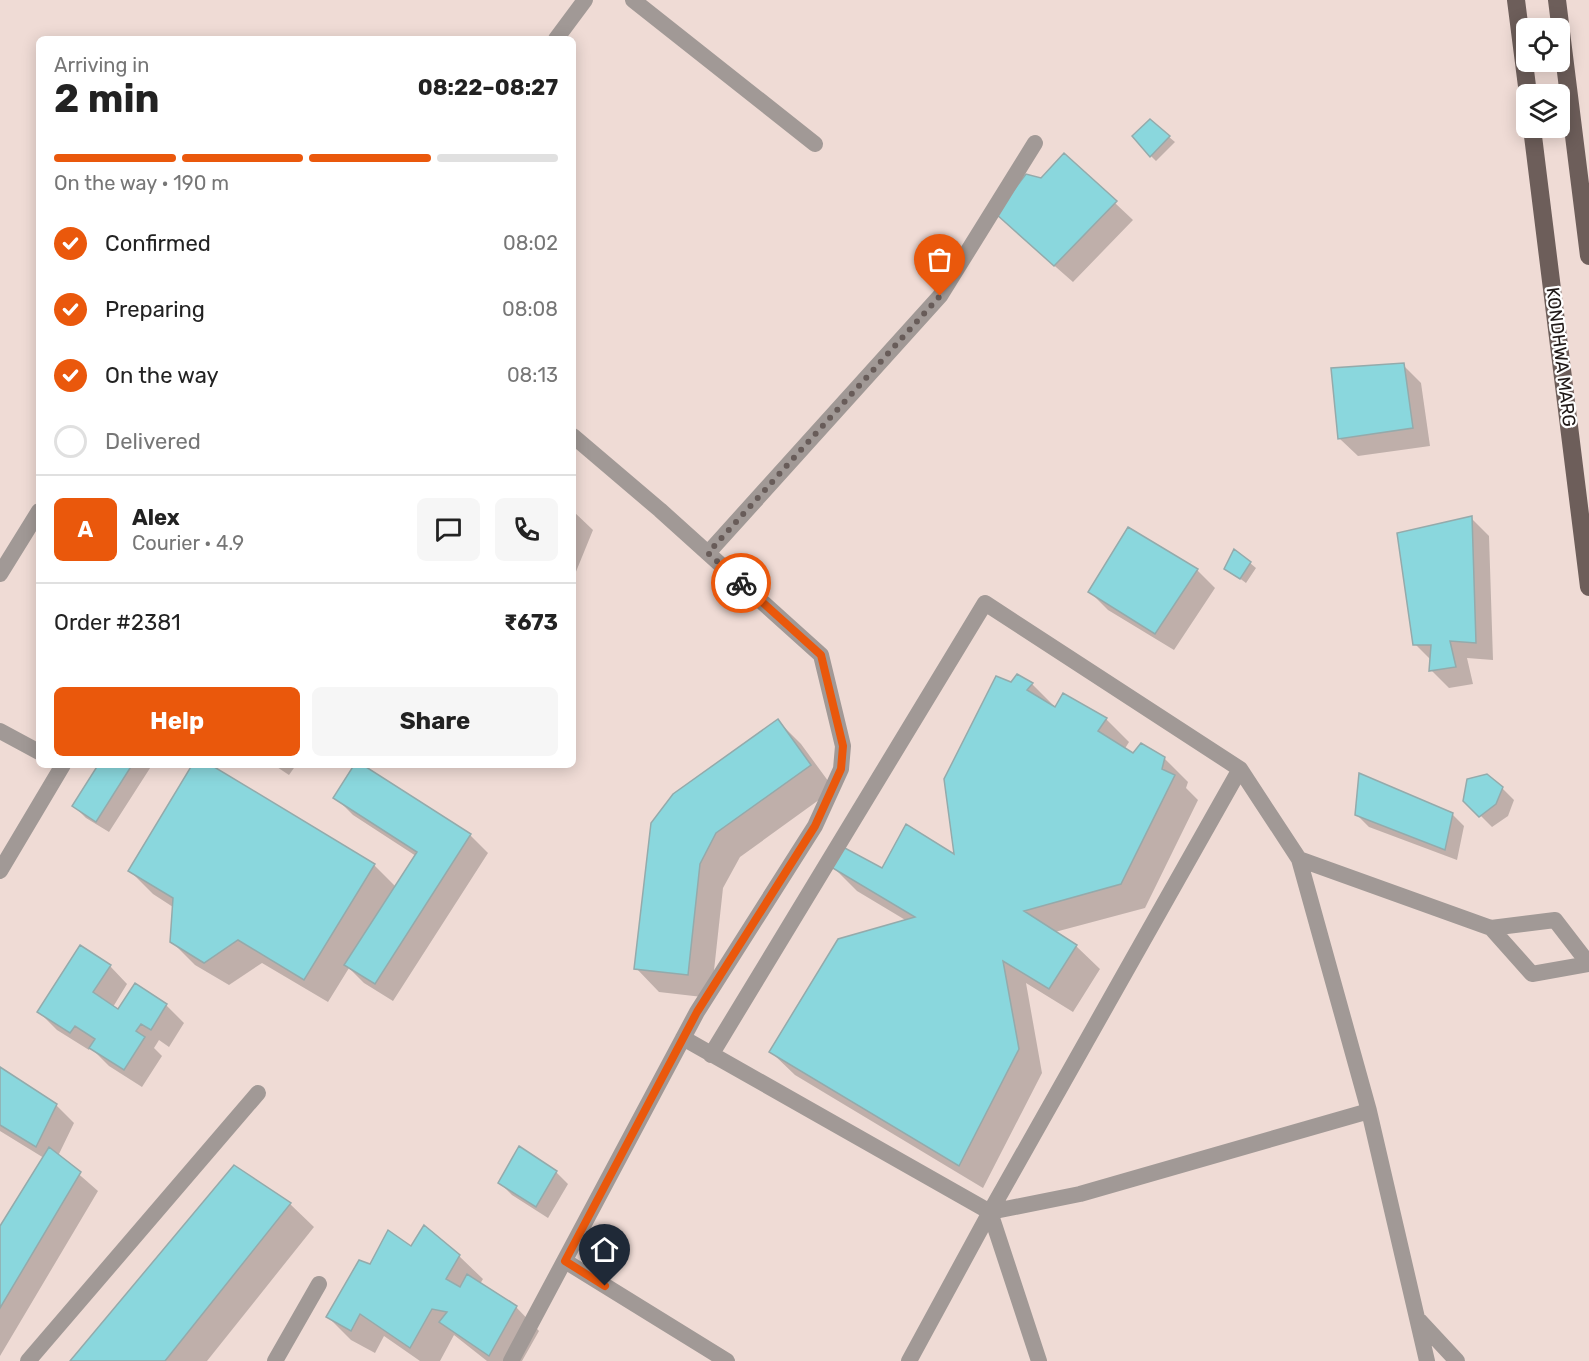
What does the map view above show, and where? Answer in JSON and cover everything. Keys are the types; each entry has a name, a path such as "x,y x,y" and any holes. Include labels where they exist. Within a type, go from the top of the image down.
{"main road":[{"path":"1516,0 1527,84"},
{"path":"1557,0 1589,256"},
{"name":"KONDHWA MARG","path":"1533,138 1589,587"}],"lane":[{"path":"558,36 585,0"},
{"path":"633,0 815,144"},
{"path":"708,553 940,296 1035,143"},
{"path":"512,1361 683,1038 815,826 841,769 843,746 821,655 576,439"},
{"path":"0,574 36,517"},
{"path":"711,1055 985,603 1240,769 1299,859 1369,1112 1427,1361"},
{"path":"0,731 36,750"},
{"path":"0,871 60,768"},
{"path":"909,1361 990,1212 1240,769"},
{"path":"1299,859 1491,928 1555,920 1589,964 1532,974 1491,928"},
{"path":"683,1038 990,1212 1080,1194 1369,1112"},
{"path":"28,1361 258,1093"},
{"path":"990,1212 1039,1361"},
{"path":"565,1261 727,1361"},
{"path":"274,1361 319,1284"},
{"path":"1416,1317 1457,1361"}],"building":[{"path":"1150,119 1170,136 1150,157 1132,136"},
{"path":"1064,153 1117,201 1054,266 996,214 1026,174 1041,178"},
{"path":"1404,363 1413,428 1338,439 1331,368"},
{"path":"1472,516 1476,643 1450,641 1456,667 1429,671 1431,645 1413,645 1397,533"},
{"path":"1128,527 1198,569 1155,634 1088,592"},
{"path":"1234,549 1251,562 1240,579 1224,569"},
{"path":"1017,674 1033,683 1027,690 1055,707 1063,693 1107,718 1098,731 1133,753 1141,743 1165,757 1162,769 1175,775 1121,884 1024,911 1077,945 1049,989 1003,961 1019,1049 959,1166 769,1052 838,939 915,917 831,867 843,847 882,868 906,824 954,854 944,779 996,676 1011,682"},
{"path":"778,719 811,765 716,833 700,864 688,975 634,969 651,823 673,794"},
{"path":"96,768 130,768 96,822 72,806"},
{"path":"190,768 216,768 375,864 304,980 238,940 204,963 170,942 173,898 128,871"},
{"path":"352,768 368,768 471,834 375,984 344,965 417,852 333,798"},
{"path":"1359,773 1453,813 1445,850 1355,815"},
{"path":"1487,774 1503,787 1496,804 1479,817 1463,801 1467,779"},
{"path":"80,945 111,965 93,992 118,1009 135,983 167,1004 151,1030 141,1024 136,1031 145,1037 124,1070 89,1048 95,1039 75,1026 70,1033 37,1012"},
{"path":"0,1067 57,1104 36,1147 0,1125"},
{"path":"519,1146 557,1171 536,1207 498,1183"},
{"path":"49,1147 81,1172 0,1308 0,1226"},
{"path":"234,1165 291,1203 165,1361 70,1361"},
{"path":"424,1225 460,1255 446,1279 460,1287 467,1274 517,1306 489,1356 439,1322 447,1312 432,1309 410,1348 360,1314 351,1331 326,1317 359,1260 370,1264 388,1230 411,1246"}],"way so far":[{"path":"741,583 708,553 940,296"}],"route":[{"path":"605,1286 565,1261 697,1012 815,826 841,769 843,746 821,655 741,583"}]}
